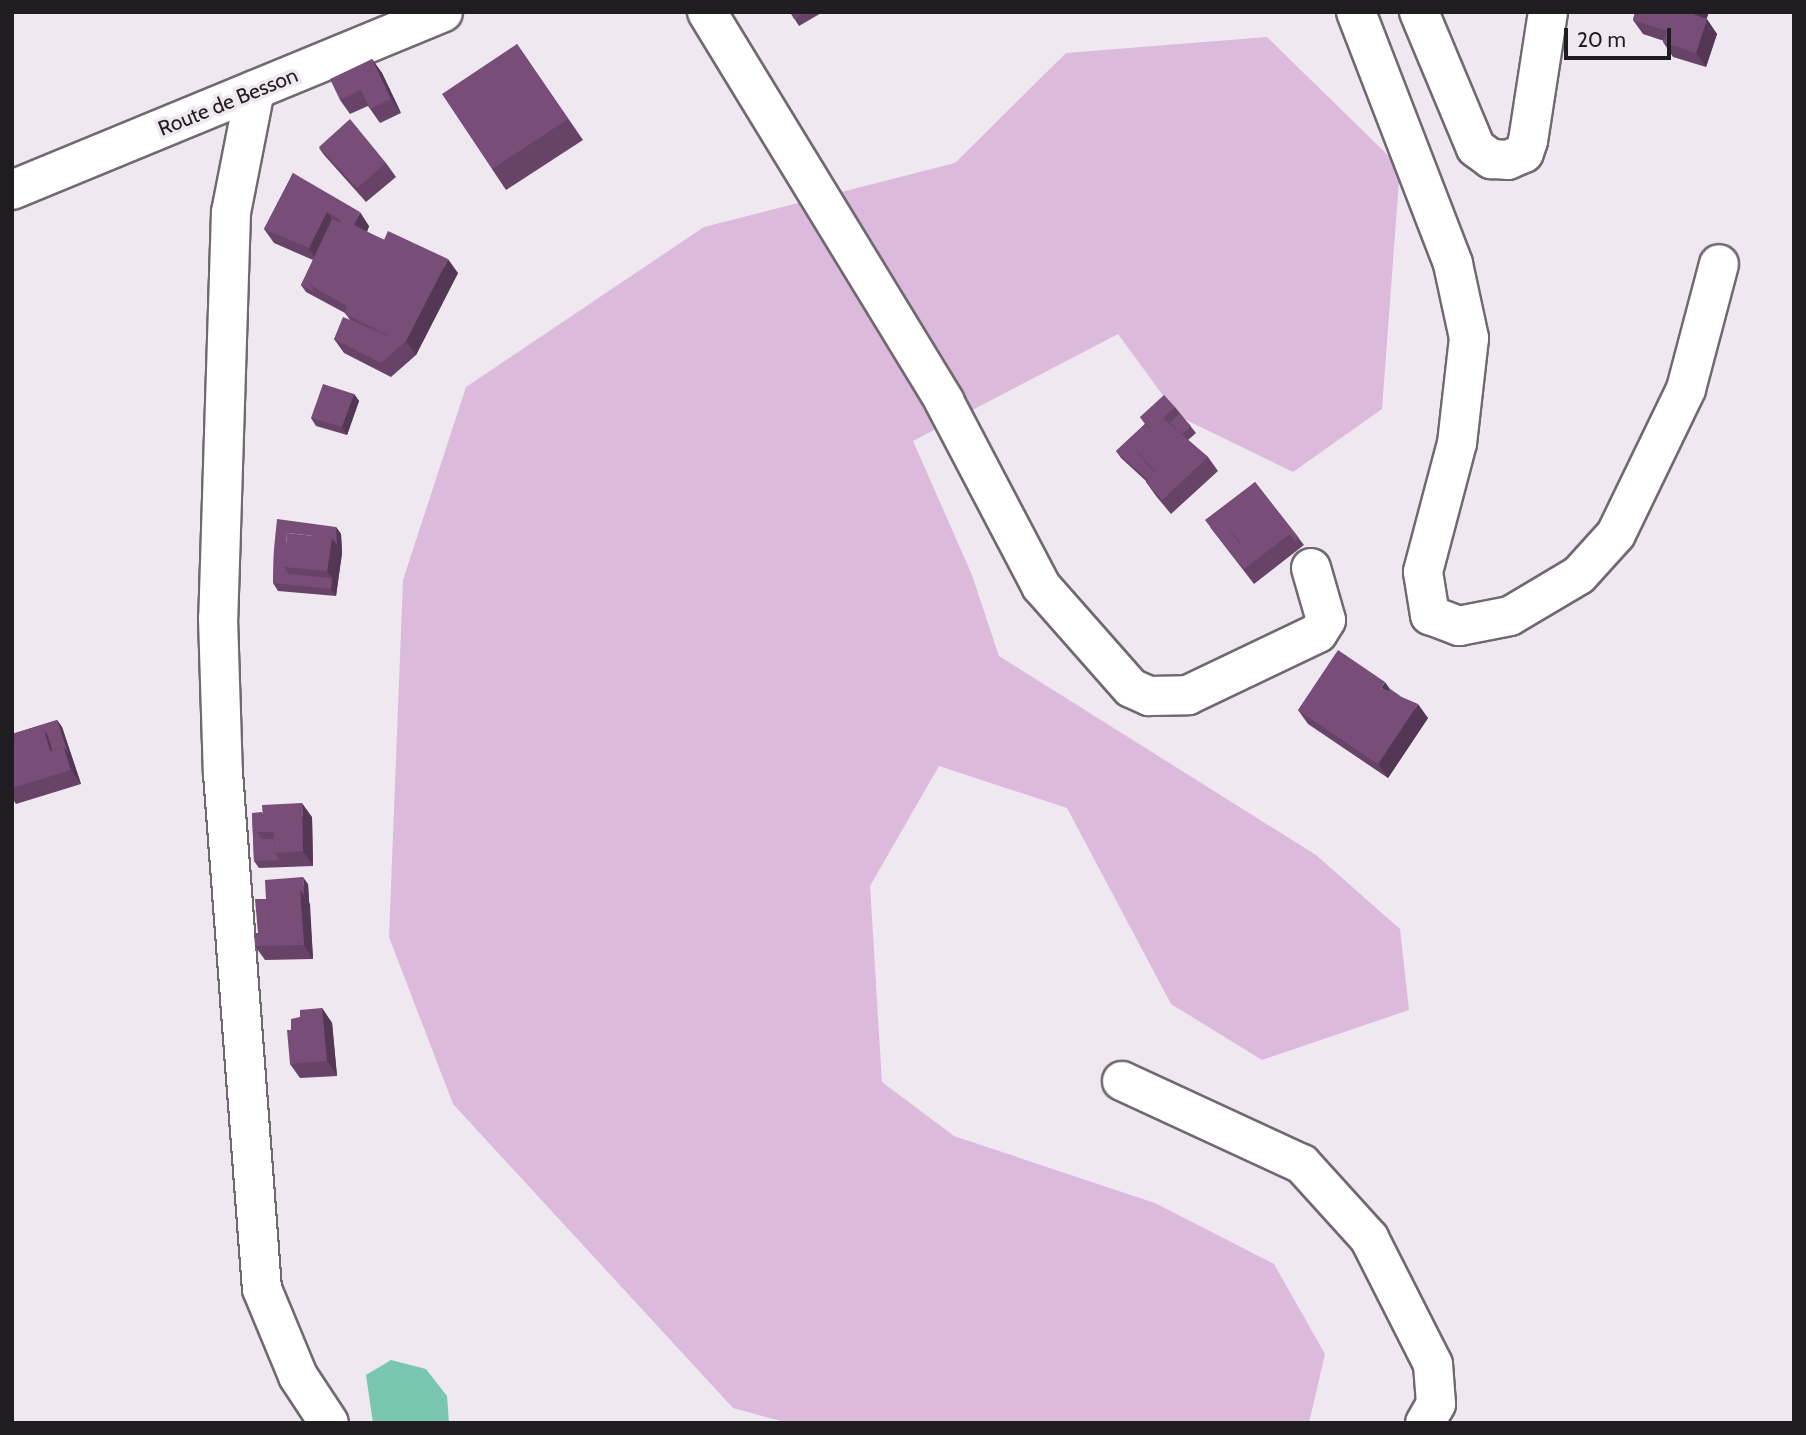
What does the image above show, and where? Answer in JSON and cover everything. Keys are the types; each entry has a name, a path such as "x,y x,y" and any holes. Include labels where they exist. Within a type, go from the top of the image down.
{"street":[{"name":"Route de Besson","path":"12,190 443,12"},
{"path":"707,12 944,401 1041,586 1132,688 1149,696 1188,695 1318,633 1326,620 1311,568"},
{"path":"1356,12 1452,264 1469,338 1457,443 1423,572 1430,615 1458,626 1510,616 1579,575 1616,534 1686,390 1719,264"},
{"path":"1419,12 1476,148 1491,159 1508,160 1524,153 1528,141 1548,12"},
{"path":"255,90 232,212 218,618 223,773 262,1289 298,1376 329,1423"},
{"path":"1122,1081 1302,1164 1369,1238 1433,1364 1436,1404 1425,1423"}],"shaded area":[{"path":"1267,37 1400,167 1382,409 1293,472 1178,416 1118,334 913,441 972,575 999,656 1316,855 1400,929 1409,1010 1262,1060 1171,1004 1067,808 939,766 870,886 882,1082 954,1136 1155,1203 1274,1264 1325,1354 1309,1423 788,1423 733,1408 453,1104 389,937 403,580 466,387 704,227 955,163 1066,53"},
{"path":"391,1360 426,1369 447,1396 449,1423 373,1423 366,1375"}],"building":[{"path":"790,12 805,12 794,19"},
{"path":"1635,12 1694,12 1693,14 1707,19 1696,53 1663,42 1667,31 1633,20"},
{"path":"517,44 568,119 492,169 442,94"},
{"path":"372,59 391,99 370,109 361,90 340,100 330,79"},
{"path":"350,119 386,163 357,188 319,147"},
{"path":"293,173 360,212 354,225 384,240 388,231 448,259 406,341 381,363 334,339 343,317 396,339 345,314 347,306 310,285 341,220 327,212 309,248 264,229"},
{"path":"332,219 340,223 310,285 315,292 301,285"},
{"path":"323,384 354,394 342,427 311,418"},
{"path":"1164,395 1175,407 1163,418 1208,457 1162,500 1146,482 1156,472 1131,445 1150,428 1140,417"},
{"path":"1179,414 1191,426 1182,434 1170,423"},
{"path":"1145,424 1150,429 1131,445 1155,473 1148,480 1116,451"},
{"path":"1255,482 1299,538 1295,541 1250,495 1227,526 1240,544 1230,552 1235,559 1205,520"},
{"path":"1250,495 1290,534 1244,569 1230,552 1241,543 1227,526"},
{"path":"277,519 336,527 337,545 332,538 287,533 284,567 289,574 332,578 331,589 273,583"},
{"path":"287,533 332,538 327,571 284,567"},
{"path":"1338,650 1385,682 1381,688 1418,704 1378,764 1298,710"},
{"path":"57,720 68,753 63,746 52,750 44,730 12,740 12,734"},
{"path":"44,730 50,751 63,746 71,770 12,788 12,740"},
{"path":"302,803 303,851 275,853 274,832 257,832 257,821 263,821 262,805"},
{"path":"262,812 263,821 257,821 257,832 262,839 274,839 275,853 279,860 254,861 252,813"},
{"path":"303,877 304,895 300,890 287,890 287,903 267,903 268,933 258,933 255,899 266,899 265,880"},
{"path":"287,890 300,890 304,945 255,946 254,933 268,933 267,903 287,903"},
{"path":"322,1008 327,1061 290,1064 287,1030 300,1030 300,1010"},
{"path":"300,1017 300,1030 291,1030 291,1019"}]}
